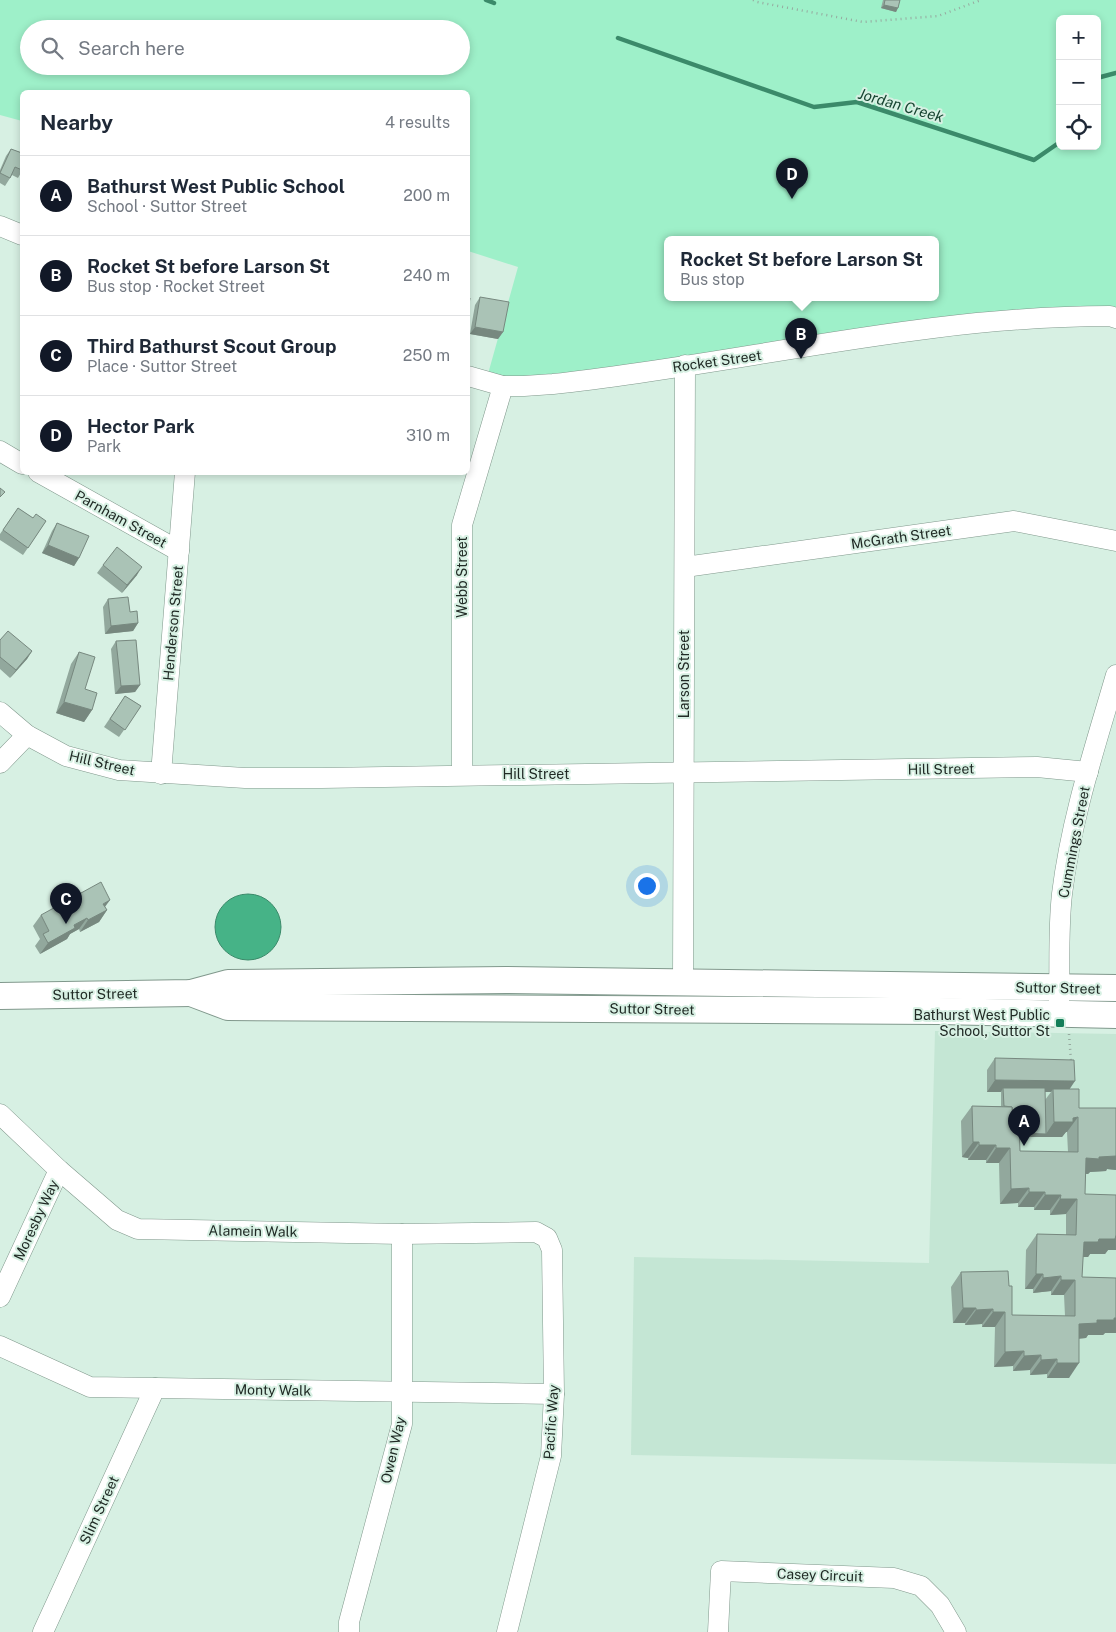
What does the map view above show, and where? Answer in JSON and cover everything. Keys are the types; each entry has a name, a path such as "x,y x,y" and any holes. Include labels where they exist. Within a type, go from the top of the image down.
{"main road":[{"name":"Suttor Street","path":"0,996 191,993 228,983 506,980 1116,988"},
{"name":"Suttor Street","path":"191,993 228,1007 939,1011 1064,1021 1116,1015"}],"street":[{"path":"0,226 20,234"},
{"name":"Rocket Street","path":"470,377 502,386 575,382 966,323 1070,316 1110,316 1116,318"},
{"name":"Larson Street","path":"683,982 685,365"},
{"name":"Webb Street","path":"462,775 462,525 502,386"},
{"path":"0,451 20,463"},
{"name":"Parnham Street","path":"43,475 178,551"},
{"name":"Henderson Street","path":"161,774 185,475"},
{"name":"McGrath Street","path":"685,567 1014,521 1116,541"},
{"name":"Cummings Street","path":"1064,1021 1059,988 1062,894 1069,852 1088,772 1116,675"},
{"name":"Hill Street","path":"0,712 27,735 66,756 119,770 161,774 245,778 1036,767 1088,772"},
{"path":"0,764 27,735"},
{"name":"Alamein Walk","path":"0,1114 59,1170 117,1220 138,1229 402,1234 536,1232 547,1238"},
{"name":"Moresby Way","path":"0,1297 59,1170"},
{"name":"Owen Way","path":"349,1632 349,1622 402,1424 402,1234"},
{"name":"Pacific Way","path":"506,1632 551,1456 554,1394 552,1250 547,1238"},
{"name":"Monty Walk","path":"0,1346 90,1387 554,1394"},
{"name":"Slim Street","path":"42,1632 155,1388"},
{"name":"Casey Circuit","path":"718,1632 721,1572 894,1578 921,1586 940,1605 956,1632"}],"path":[{"path":"753,0 862,22 938,16 981,0"},
{"path":"1064,1021 1071,1063"}],"shaded area":[{"path":"0,0 1116,0 1116,318 1110,316 581,381 486,381 518,267 470,252 470,90 20,90 20,120 0,115"},
{"path":"242,894 254,894 272,903 279,914 281,927 279,940 272,951 261,958 242,960 229,955 220,946 215,933 215,921 220,908 229,899"},
{"path":"935,1031 1116,1034 1116,1464 631,1455 634,1257 929,1263"}],"building":[{"path":"885,0 900,0 898,8 884,5"},
{"path":"11,149 20,152 20,169 15,167 10,178 0,173"},
{"path":"480,297 509,302 503,332 475,327"},
{"path":"0,488 5,492 0,497"},
{"path":"18,508 33,518 36,514 46,521 28,548 3,530"},
{"path":"57,523 89,536 79,558 48,545"},
{"path":"117,547 142,567 127,585 103,565"},
{"path":"128,597 130,612 137,611 138,623 111,626 108,599"},
{"path":"8,631 32,651 16,670 0,657 0,640"},
{"path":"136,640 140,685 121,686 116,641"},
{"path":"79,652 95,657 85,689 97,693 92,710 64,702"},
{"path":"125,696 141,706 125,730 110,719"},
{"path":"101,882 110,900 103,904 107,910 74,925 75,928 48,943 43,934 49,931 41,915"},
{"path":"995,1058 1074,1060 1075,1081 995,1080"},
{"path":"1003,1088 1045,1088 1046,1134 1019,1133 1019,1122 1013,1122 1012,1107 1004,1106"},
{"path":"1053,1089 1079,1089 1079,1108 1116,1108 1116,1156 1099,1157 1099,1159 1086,1158 1085,1194 1116,1195 1116,1235 1115,1239 1099,1239 1098,1242 1084,1242 1082,1277 1116,1278 1116,1318 1114,1320 1097,1320 1097,1323 1079,1324 1079,1363 1057,1363 1057,1359 1041,1360 1041,1355 1024,1356 1024,1351 1005,1352 1005,1312 993,1312 993,1309 976,1310 976,1308 963,1308 961,1272 1008,1271 1009,1286 1012,1286 1012,1315 1075,1316 1075,1280 1061,1280 1061,1276 1043,1278 1043,1274 1036,1274 1037,1234 1076,1235 1077,1199 1060,1199 1061,1195 1029,1192 1029,1188 1011,1189 1010,1148 996,1148 996,1145 979,1145 979,1142 973,1142 972,1106 1012,1107 1013,1122 1019,1122 1020,1151 1078,1152 1078,1117 1073,1118 1073,1122 1054,1122"}],"waterway":[{"name":"Jordan Creek","path":"486,0 494,3"},
{"name":"Jordan Creek","path":"618,38 814,107 857,102 1034,160 1056,145"},
{"name":"Jordan Creek","path":"1101,77 1116,73"}],"place":[{"name":"Hector Park","path":"792,199"},
{"name":"Rocket St before Larson St","path":"801,359"},
{"name":"Third Bathurst Scout Group","path":"66,924"},
{"name":"Bathurst West Public School, Suttor St","path":"1060,1023"},
{"name":"Bathurst West Public School","path":"1024,1146"}]}
